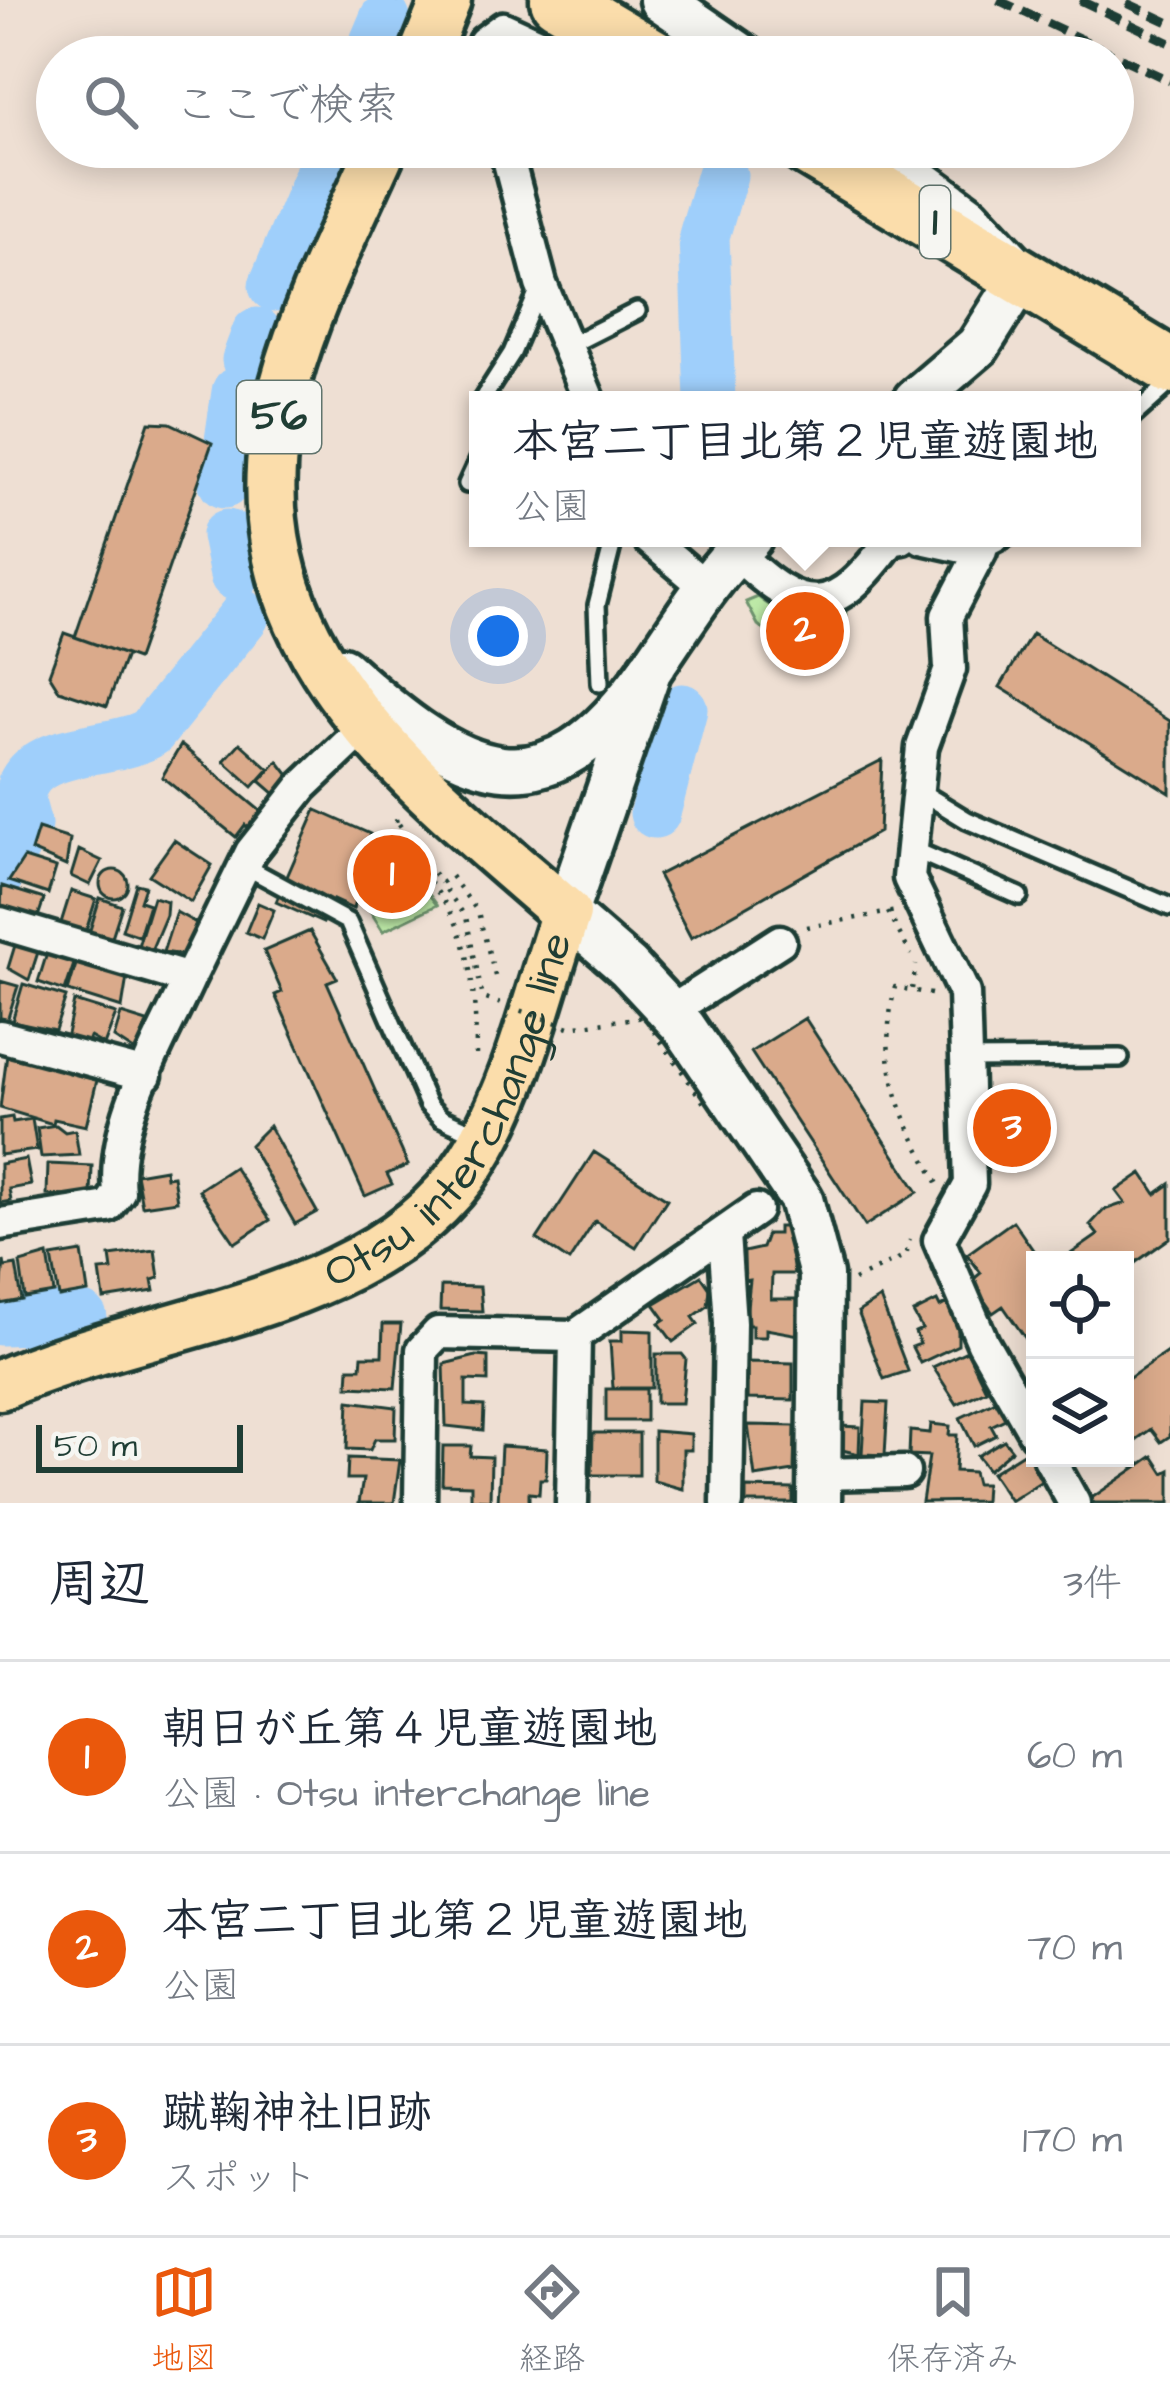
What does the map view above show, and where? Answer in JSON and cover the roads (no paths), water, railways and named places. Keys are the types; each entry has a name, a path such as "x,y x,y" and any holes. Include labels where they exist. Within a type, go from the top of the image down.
{"highway":[{"path":"558,0 619,36"},
{"name":"1","path":"842,168 1170,366"}],"main road":[{"path":"414,1 419,36"},
{"name":"Otsu interchange line","path":"0,1385 322,1279 422,1215 449,1191 484,1138 517,1066 566,913 364,728 311,653 295,620 272,546 269,514 283,389 298,340 373,168"}],"street":[{"path":"661,0 713,36"},
{"path":"492,36 503,28 527,36"},
{"path":"511,168 541,284 585,391"},
{"path":"902,168 969,217 1023,275 979,346 926,391"},
{"path":"659,547 706,587"},
{"path":"295,620 392,713 434,744 490,768 539,767 575,750 612,720 706,587 740,547"},
{"path":"744,547 790,598 818,601 848,593 885,547"},
{"path":"992,547 947,616 950,669 922,748 909,878 914,898 961,982 964,1001 970,1184 939,1240 983,1343 1026,1418"},
{"path":"650,669 566,913 671,1011 801,1198 818,1250 822,1296 819,1489 904,1472"},
{"path":"0,1224 108,1207 119,1192 116,1162 146,1075 243,866 302,786 364,728"},
{"path":"0,923 189,979"},
{"path":"671,1011 780,940"},
{"path":"0,1036 146,1075"},
{"path":"420,1503 422,1350 438,1333 575,1336 756,1210"},
{"path":"724,1234 730,1323 727,1503"},
{"path":"572,1503 575,1336"},
{"path":"1053,1467 1074,1503"}],"lane":[{"path":"488,391 512,353 541,284"},
{"path":"566,347 638,311"},
{"path":"1141,409 1170,383"},
{"path":"467,484 469,480"},
{"path":"600,682 597,604 612,547"},
{"path":"918,790 967,820 1170,907"},
{"path":"912,849 1019,896"},
{"path":"243,866 348,922 428,1105 440,1118 484,1138"},
{"path":"965,1059 1120,1058"}],"waterway":[{"path":"378,36 385,19"},
{"path":"274,286 322,168"},
{"path":"710,391 704,236 722,175"},
{"path":"247,360 257,333"},
{"path":"224,483 237,392"},
{"path":"227,535 235,575"},
{"path":"0,873 26,825 19,799 25,780 55,758 151,732 244,616"},
{"path":"655,813 682,709"},
{"path":"0,1320 82,1318"}],"railway":[{"path":"998,0 1074,36"},
{"path":"1080,0 1170,43"},
{"path":"1127,3 1170,23"},
{"path":"1134,64 1170,81"}],"place":[{"name":"本宮二丁目北第２児童遊園地","path":"805,631"},
{"name":"朝日が丘第４児童遊園地","path":"392,874"},
{"name":"蹴鞠神社旧跡","path":"1012,1128"}]}
